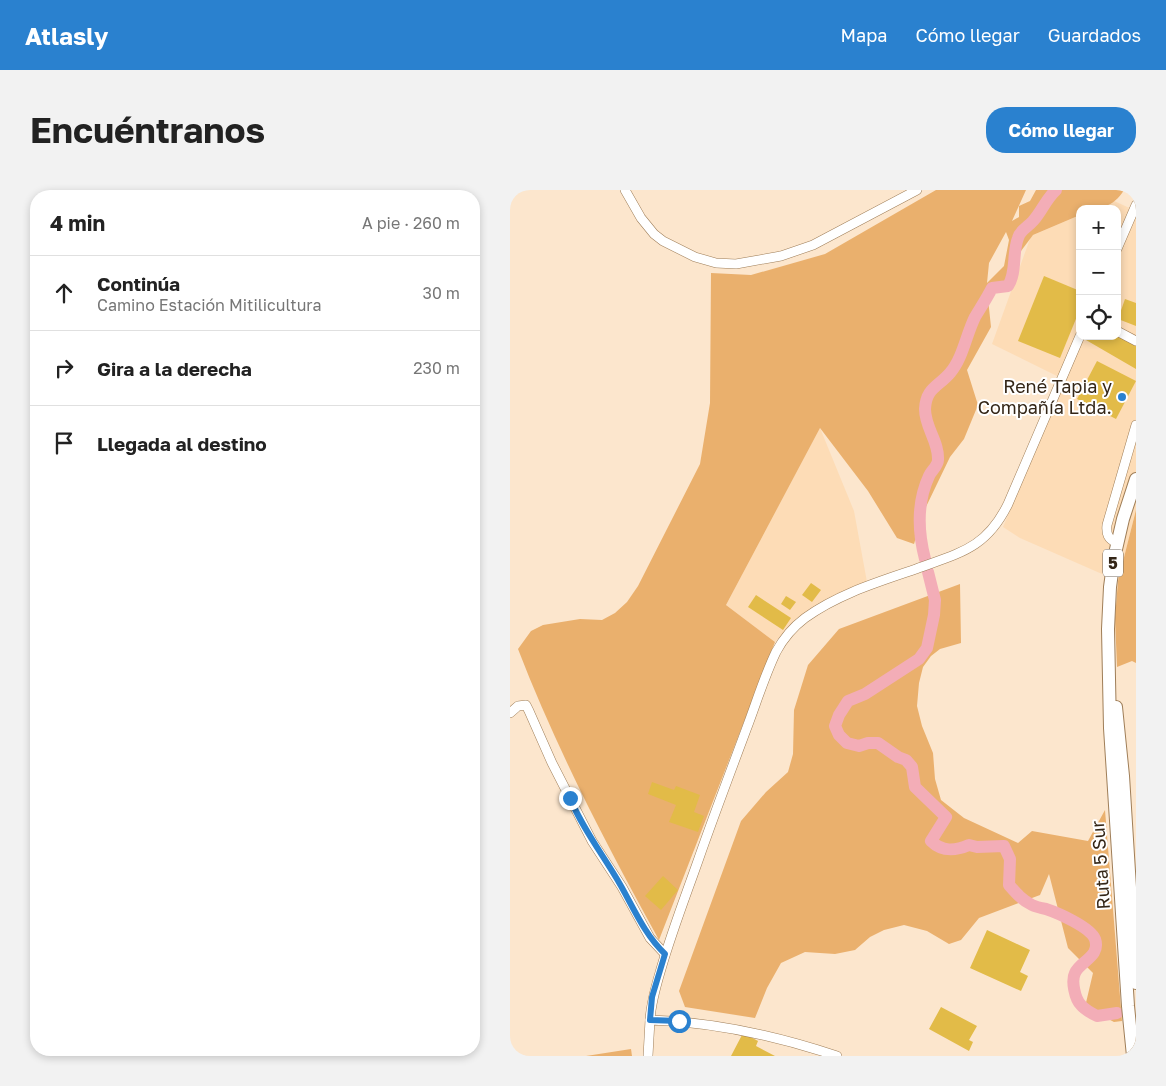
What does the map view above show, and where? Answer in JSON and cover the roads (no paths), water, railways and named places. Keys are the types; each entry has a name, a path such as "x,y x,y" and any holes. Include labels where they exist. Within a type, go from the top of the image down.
{"highway":[{"name":"Ruta 5 Sur","path":"1136,479 1117,543 1108,608 1110,671 1118,718 1129,856 1132,871 1136,983"},
{"name":"Ruta 5 Sur","path":"1129,856 1120,885 1130,1038 1133,1056"},
{"path":"1120,885 1123,877 1132,871"}],"street":[{"path":"625,190 641,218 654,234 663,241 695,258 716,263 736,264 781,256 813,245 917,190"},
{"path":"1121,240 1136,206"},
{"path":"1121,333 1136,341"},
{"path":"648,1056 652,997 665,954 711,822 764,682 781,644 799,623 830,604 867,587 953,557 972,547 989,532 1000,519 1008,504 1078,340"},
{"path":"1117,543 1111,541 1108,537 1107,525 1136,425"},
{"path":"510,713 518,706 526,705 592,841 650,938 665,954"},
{"path":"650,1020 699,1023 760,1034 805,1045 837,1056"}],"waterway":[{"path":"925,559 920,528 922,496 929,476 938,460 938,453 926,416 925,409 928,396 933,388 946,378 954,367 975,317 992,288 1008,286 1013,275 1015,250 1019,235 1036,217 1056,190"},
{"path":"928,572 935,600 927,648 919,659 865,694 848,701 839,715 835,726 839,735 847,743 859,746 868,743 878,743 898,757 906,760 912,767 915,787 946,817 931,841 935,845 944,849 969,845 977,847 1004,846 1010,859 1009,885 1017,894 1032,905 1073,921 1092,934 1095,939 1095,950 1093,955 1075,973 1073,981 1075,994 1083,1007 1097,1016 1117,1013"}],"place":[{"name":"René Tapia y Compañía Ltda.","path":"1122,397"}]}
